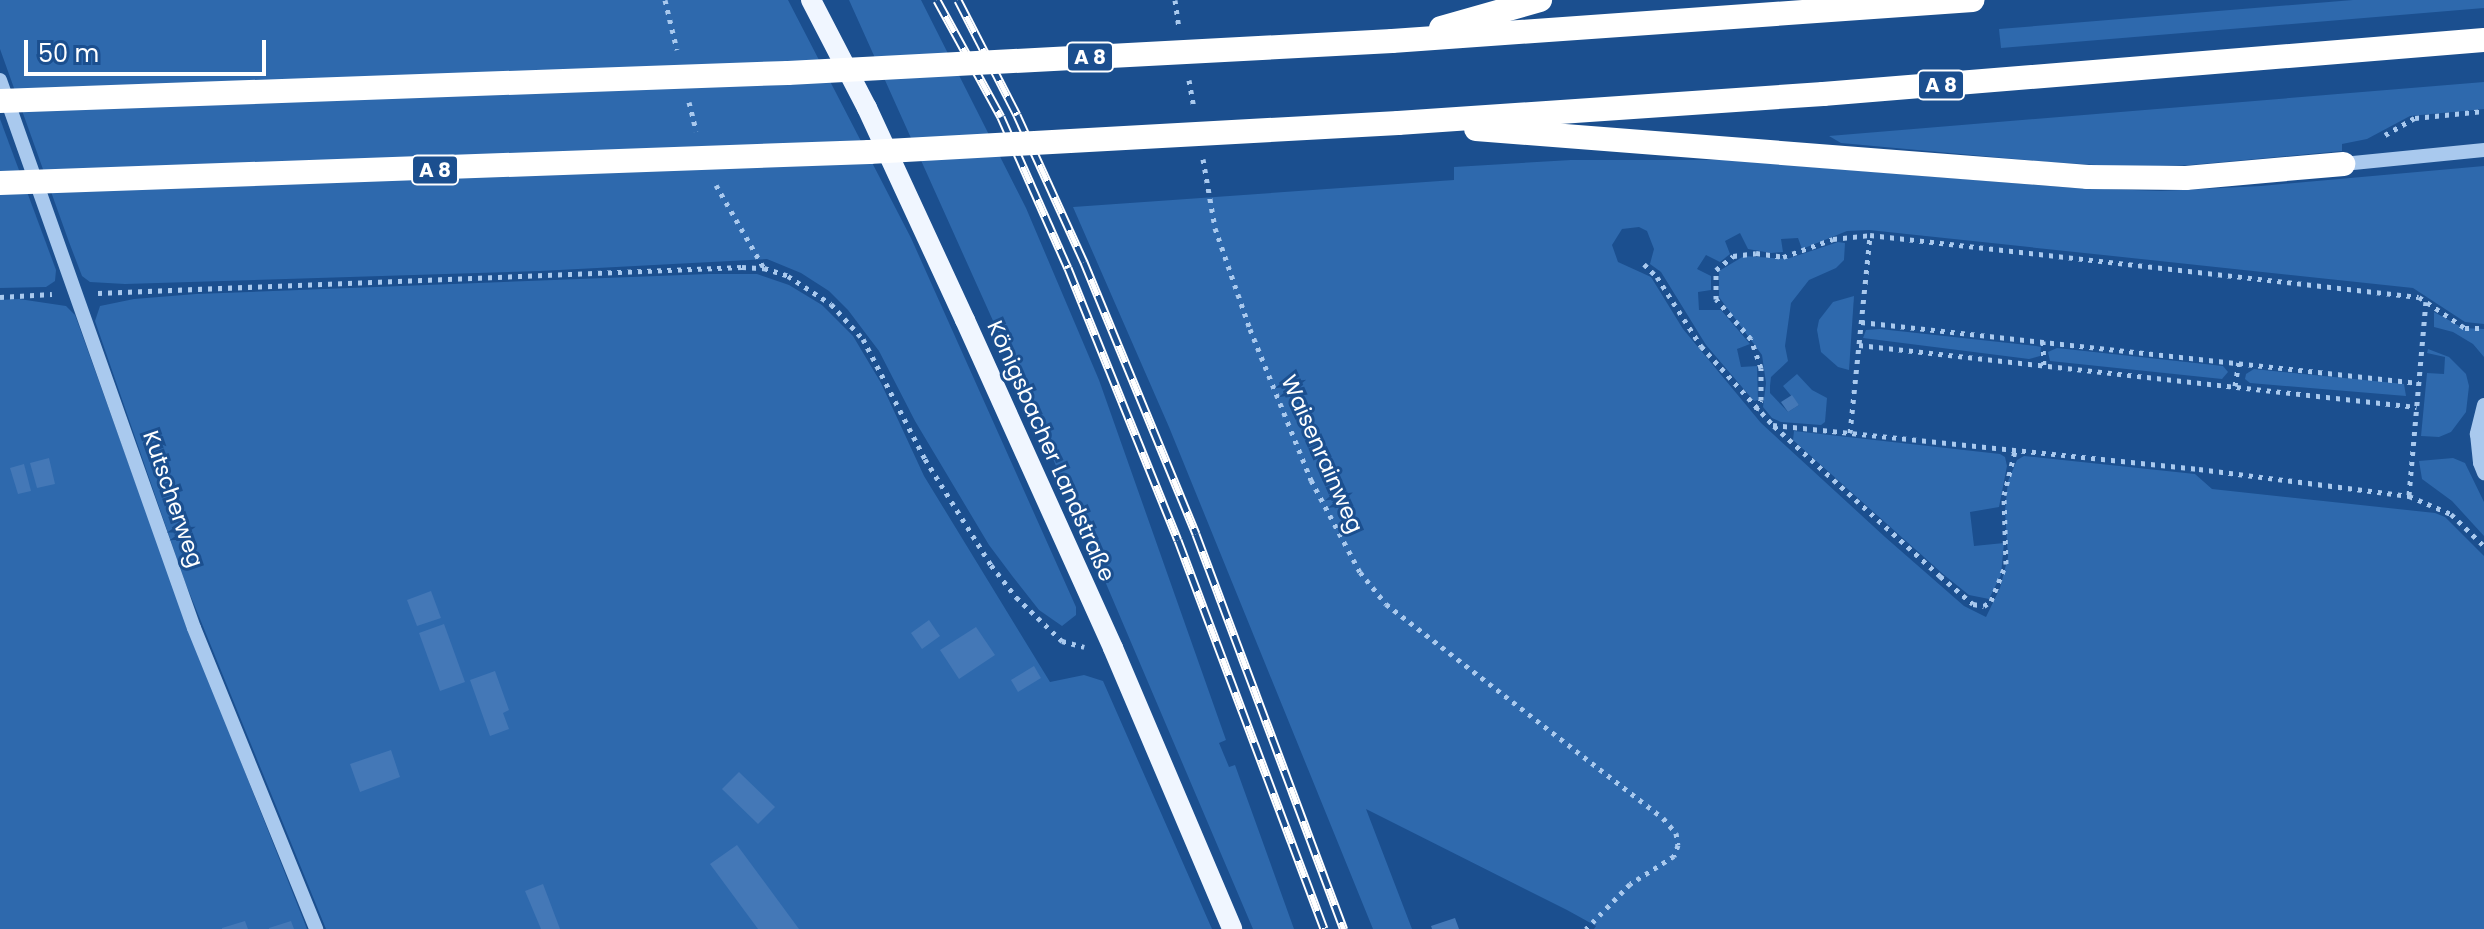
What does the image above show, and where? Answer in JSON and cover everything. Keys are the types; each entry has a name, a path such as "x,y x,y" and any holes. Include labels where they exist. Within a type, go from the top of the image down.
{"highway":[{"path":"1392,41 1540,0"},
{"name":"A 8","path":"0,101 772,73 1392,41 1973,0"},
{"name":"A 8","path":"0,183 854,153 1398,123 1823,94 2484,40"},
{"path":"1398,123 2088,177 2186,178 2343,164"}],"main road":[{"name":"Königsbacher Landstraße","path":"811,0 906,190 1113,648 1232,929"}],"lane":[{"name":"Kutscherweg","path":"0,80 194,628 316,929"},
{"path":"2343,164 2484,150"},
{"path":"2484,405 2477,434 2484,473"}],"path":[{"path":"1175,0 1180,30"},
{"path":"1188,76 1196,122"},
{"path":"2378,139 2415,118 2484,111"},
{"name":"Waisenrainweg","path":"1201,152 1215,228 1250,329 1311,480 1360,572 1386,604 1663,818 1676,833 1678,845 1674,856 1630,884 1586,929"},
{"path":"1850,433 1870,235"},
{"path":"1756,410 1761,400 1761,368 1751,339 1716,299 1716,270 1733,256 1783,257 1833,239 1870,235 2419,297 2465,328 2484,328"},
{"path":"1644,264 1657,277 1701,346 1756,410 1973,604 1984,606 1991,601 2006,564 2004,495 2015,451"},
{"path":"0,297 241,284 764,268 809,287 846,318 863,339 925,459 991,565 1016,597 1062,641 1081,647 1113,648"},
{"path":"2409,496 2426,301"},
{"path":"1861,322 2419,383"},
{"path":"2043,341 2044,367"},
{"path":"1859,345 2417,407"},
{"path":"2235,386 2239,362"},
{"path":"1773,425 2199,469 2409,496 2451,514 2484,546"}],"shaded area":[{"path":"0,0 788,0 911,238 1076,607 1076,615 1062,626 1039,610 989,545 915,421 879,351 848,310 829,291 801,273 767,259 540,271 125,284 90,282 82,276 0,49"},
{"path":"849,0 921,0 1026,208 1099,380 1226,740 1219,743 1229,767 1235,765 1294,929 1253,929 1016,372"},
{"path":"2353,0 2484,0 2484,8 2001,48 1999,29"},
{"path":"2484,82 2484,109 2410,116 2367,139 2342,144 2342,151 2191,165 2130,167 2047,162 1841,143 1829,136"},
{"path":"0,119 56,270 55,281 46,287 0,288"},
{"path":"1571,160 1726,160 2075,188 2161,191 2261,186 2484,166 2484,324 2465,322 2413,288 1869,230 1847,231 1802,249 1798,238 1781,239 1783,252 1771,253 1748,249 1740,233 1725,241 1730,254 1720,262 1706,255 1697,269 1711,276 1711,290 1698,292 1699,310 1721,310 1750,344 1737,349 1741,367 1757,366 1758,400 1754,401 1706,345 1661,272 1650,264 1654,249 1647,231 1639,227 1622,229 1612,245 1618,262 1651,277 1683,329 1761,423 1964,606 1986,617 2000,588 2008,557 2005,511 2008,481 2017,460 2024,456 2195,474 2212,489 2435,513 2445,517 2484,556 2484,929 1594,929 1596,926 1567,910 1366,809 1412,929 1373,929 1169,427 1073,207 1454,180 1454,167"},
{"path":"1838,242 1845,243 1844,260 1836,268 1809,280 1791,303 1785,346 1788,361 1771,377 1770,386 1770,393 1788,412 1799,405 1783,386 1797,374 1812,390 1827,398 1825,422 1821,425 1781,422 1772,418 1763,407 1766,383 1762,355 1719,297 1719,271 1744,256 1787,259"},
{"path":"757,274 789,285 822,305 853,336 881,383 924,476 1050,682 1084,675 1103,681 1212,929 326,929 185,582 95,321 100,306 134,299 196,294"},
{"path":"1854,296 1849,370 1838,367 1821,352 1817,330 1819,320 1833,302"},
{"path":"19,299 66,306 75,315 188,628 307,929 0,929 0,300"},
{"path":"2434,312 2463,328 2484,329 2484,357 2473,344 2453,332 2434,327"},
{"path":"1866,330 2036,346 2041,347 2040,356 2029,359 1863,338"},
{"path":"2057,348 2223,366 2228,372 2222,379 2050,361 2048,352"},
{"path":"2428,349 2449,357 2466,374 2469,386 2466,412 2451,432 2439,437 2421,436 2427,373 2444,374 2445,357 2427,353"},
{"path":"2254,369 2404,384 2406,396 2250,383 2245,379 2246,374"},
{"path":"1794,431 2005,457 2007,466 1999,507 1970,512 1974,546 2004,543 2001,575 1989,599 1969,595 1943,574 1793,440"},
{"path":"2453,458 2465,463 2484,502 2484,536 2452,501 2422,479 2419,461"}],"building":[{"path":"1792,395 1799,405 1788,412 1781,402"},
{"path":"49,458 55,484 37,488 30,463"},
{"path":"24,464 31,491 18,494 10,468"},
{"path":"431,591 441,618 417,626 407,600"},
{"path":"929,620 940,636 922,649 911,633"},
{"path":"444,624 465,682 440,691 419,633"},
{"path":"976,627 995,655 959,679 940,650"},
{"path":"1034,666 1041,678 1018,692 1011,680"},
{"path":"495,671 509,710 503,713 509,729 490,736 470,680"},
{"path":"391,750 400,777 360,792 350,764"},
{"path":"739,772 775,807 758,824 722,789"},
{"path":"737,845 799,929 758,929 710,864"},
{"path":"543,884 560,929 541,929 525,891"},
{"path":"1455,918 1459,929 1432,929 1431,926"},
{"path":"245,921 248,929 222,929 222,928"},
{"path":"291,921 294,929 269,929 269,928"}],"railway":[{"path":"937,0 1001,117 1068,268 1178,540 1324,929"},
{"path":"958,0 1017,115 1084,262 1196,534 1344,929"}]}
